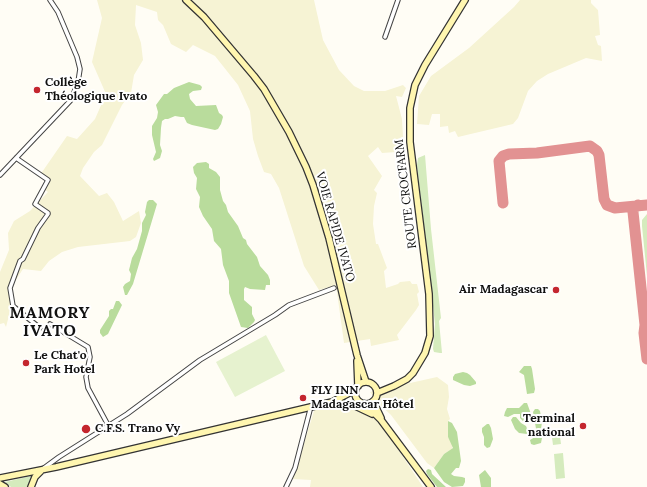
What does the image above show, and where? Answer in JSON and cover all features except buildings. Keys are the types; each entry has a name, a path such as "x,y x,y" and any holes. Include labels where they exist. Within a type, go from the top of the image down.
{"main road":[{"name":"VOIE RAPIDE IVATO","path":"186,0 204,17 254,76 289,132 308,173 321,210 337,268 357,355"},
{"name":"ROUTE CROCFARM","path":"375,390 394,386 407,379 413,373 425,353 430,336 429,294 410,142 409,122 413,93 425,65 466,0"},
{"path":"357,355 366,382"},
{"path":"357,355 357,400 363,403 381,420 431,487"},
{"path":"332,402 356,388 361,383 366,382 371,384 375,390 373,401 381,420"},
{"path":"0,478 311,406 332,402 369,404 373,401"},
{"path":"332,402 353,405 371,413 381,420"},
{"path":"31,487 35,477 43,469"},
{"path":"0,484 6,487"}],"street":[{"path":"0,175 71,100 78,82 80,69 77,57 58,12 50,0"},
{"path":"384,37 398,0"},
{"path":"16,158 48,180 34,204 48,212 48,214 38,228 23,259 20,261 10,288 13,306 40,328"},
{"path":"43,469 59,457 127,414 200,360 289,305 334,288"},
{"path":"50,324 88,347 90,358 86,377 88,388 108,425"},
{"path":"286,487 294,468 311,406"}],"shaded area":[{"path":"97,0 314,0 323,40 339,70 354,86 364,91 385,91 403,85 406,88 402,97 396,96 402,119 403,137 398,139 396,152 382,153 378,147 368,156 382,176 374,190 377,193 374,206 373,224 376,244 378,244 387,268 384,271 386,288 400,282 410,281 412,284 417,284 419,292 417,294 419,305 397,335 399,340 371,346 370,339 344,343 336,285 319,290 304,266 279,188 271,174 264,172 258,156 253,139 250,111 238,85 215,56 193,45 186,52 171,44 163,25 158,20 157,12 136,5 135,25 141,43 143,60 134,75 131,93 122,105 102,145 94,152 83,168 80,176 99,196 107,193 114,202 123,221 139,211 141,223 136,237 130,241 78,247 62,252 49,261 41,271 23,269 10,289 13,300 6,327 4,323 0,324 0,272 9,250 8,233 14,221 30,211 48,192 44,189 48,181 40,175 67,136 77,139 95,119 106,94 92,62 102,18"},
{"path":"520,0 591,0 591,3 598,10 600,35 595,36 598,45 601,46 602,61 586,58 548,74 537,81 528,91 518,118 513,124 458,137 455,131 449,133 448,126 440,127 440,114 432,114 429,125 417,124 419,96 431,76 469,48"},
{"path":"437,377 448,385 449,397 447,409 450,419 448,421 448,437 453,445 452,449 444,454 434,468 427,463 391,415 374,399 370,392"},
{"path":"332,404 348,405 366,412 375,418 382,425 423,487 310,487 311,480 293,479 315,408"}],"green space":[{"path":"189,82 202,87 201,90 193,91 189,94 190,99 196,106 216,105 219,113 223,117 221,124 218,129 215,130 187,123 184,117 175,116 165,119 162,121 161,128 160,145 162,151 160,158 154,161 153,159 156,152 152,135 152,126 157,118 158,112 156,105 164,94 167,94 174,88"},
{"path":"425,155 431,229 441,318 439,321 442,353 434,352 433,349 435,324 417,165 418,158"},
{"path":"206,162 209,164 209,168 216,172 220,177 220,190 228,212 270,280 270,285 266,285 265,290 250,289 245,287 244,289 244,300 252,307 252,314 255,320 248,328 241,327 229,293 229,281 223,265 221,249 214,241 212,229 199,207 200,197 196,189 197,178 193,167 197,163"},
{"path":"149,200 153,200 157,204 133,284 127,295 125,295 123,287 130,281 131,274 129,270 132,258 137,249 142,231 142,223 146,215 145,212 147,202"},
{"path":"647,214 647,276 642,220"},
{"path":"116,301 119,301 122,305 108,334 103,337 100,330 109,316 109,311 113,309"},
{"path":"266,335 285,371 235,397 216,362"},
{"path":"524,366 531,366 535,389 534,393 527,394 524,375 519,372"},
{"path":"463,372 470,375 476,384 470,386 464,385 453,380 455,374"},
{"path":"524,403 527,403 531,414 527,420 523,421 520,418 520,414 514,414 508,417 504,416 507,408 519,408"},
{"path":"535,409 540,411 542,438 541,443 534,445 531,444 530,440 537,434 533,412"},
{"path":"513,417 516,417 526,426 528,431 527,434 519,433 515,429 511,420"},
{"path":"448,421 452,423 457,432 461,461 459,468 456,468 451,474 465,478 463,486 452,487 444,482 434,468 444,454 453,448 448,437"},
{"path":"489,424 491,428 493,439 490,447 487,448 484,445 482,428"},
{"path":"559,429 561,444 553,445 551,430"},
{"path":"563,453 565,478 556,479 554,454"},
{"path":"428,469 431,470 432,474 446,487 437,487 427,474 426,471"},
{"path":"485,470 491,478 491,487 481,487 479,475"},
{"path":"31,476 28,487 11,487 5,482"}],"taxiway":[{"path":"503,203 499,161 503,156 509,154 537,153 590,146 597,151 599,155 604,199 607,205 615,208 647,205"},
{"path":"638,205 634,208 633,212 645,325 644,333 647,359"}],"place":[{"name":"Collège Théologique Ivato","path":"37,90"},
{"name":"Air Madagascar","path":"556,290"},
{"name":"Le Chat'o Park Hotel","path":"26,363"},
{"name":"FLY INN Madagascar Hôtel","path":"303,398"},
{"name":"Terminal national","path":"583,426"},
{"name":"C.F.S. Trano Vy","path":"86,429"}],"district":[{"name":"MAMORY IVATO","path":"50,322"}]}
